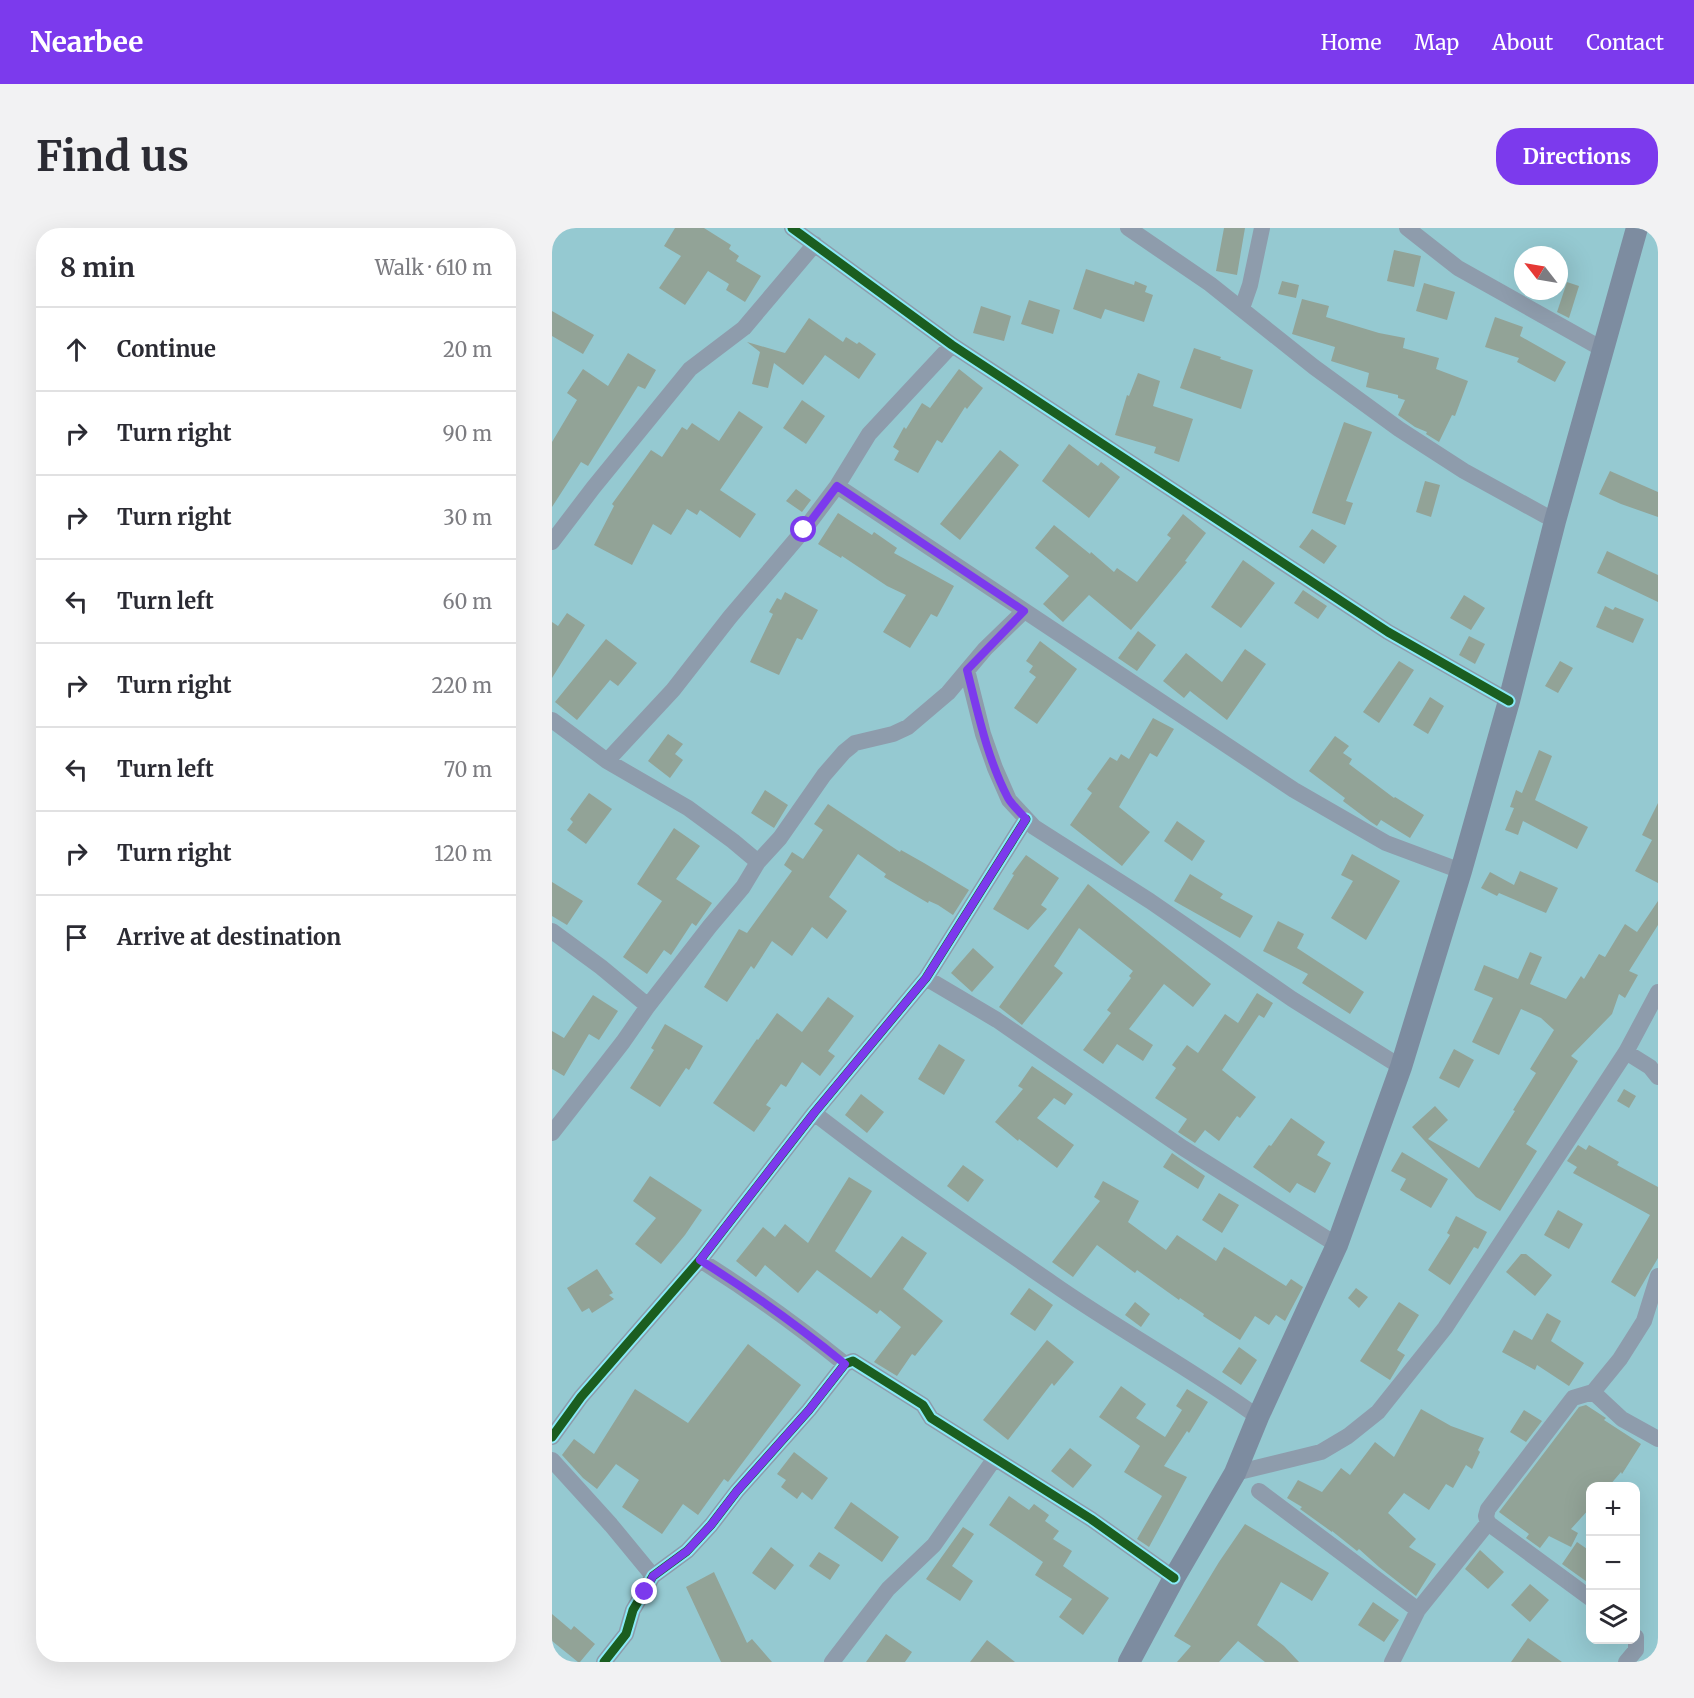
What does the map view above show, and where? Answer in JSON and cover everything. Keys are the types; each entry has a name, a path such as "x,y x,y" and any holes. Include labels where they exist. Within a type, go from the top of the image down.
{"main road":[{"path":"1129,1662 1173,1578 1235,1473 1258,1417 1337,1245 1401,1067 1461,871 1509,701 1555,521 1637,228"}],"street":[{"path":"792,228 952,345 1388,632 1509,701"},
{"path":"1128,228 1242,308 1314,367 1399,429 1464,471 1555,521"},
{"path":"1242,308 1250,285 1262,228"},
{"path":"1407,228 1458,268 1604,350"},
{"path":"552,542 690,369 744,328 815,244"},
{"path":"607,761 673,690 837,486 868,434 952,345"},
{"path":"837,486 1294,790 1386,843 1461,871"},
{"path":"552,1133 648,1006 743,887 758,862 780,838 824,775 844,752 855,743 893,734 908,727 948,693 1024,611"},
{"path":"967,670 983,734 995,768 1009,800 1034,827 1158,907 1292,999 1401,1067"},
{"path":"552,720 607,761 688,808 758,862"},
{"path":"552,1437 581,1397 700,1260 814,1113 926,978 1026,819"},
{"path":"552,932 601,967 648,1006"},
{"path":"926,978 998,1020 1183,1148 1337,1245"},
{"path":"1235,1473 1321,1452 1348,1436 1378,1412 1445,1328 1626,1052 1658,992"},
{"path":"1626,1052 1650,1067 1658,1077"},
{"path":"814,1113 881,1165 1052,1284 1222,1391 1258,1417"},
{"path":"700,1260 756,1295 845,1364"},
{"path":"1586,1596 1488,1523 1486,1516 1488,1509 1574,1398 1593,1392 1620,1359 1644,1321 1658,1276"},
{"path":"604,1662 626,1634 633,1610 653,1576 687,1551 809,1410 845,1364 853,1361 923,1405 932,1418 1091,1519 1173,1578"},
{"path":"1593,1392 1622,1419 1658,1439"},
{"path":"832,1662 888,1589 934,1545 995,1458"},
{"path":"552,1460 611,1525 653,1576"},
{"path":"1259,1491 1418,1610"},
{"path":"1392,1662 1418,1610 1488,1523"},
{"path":"1628,1662 1636,1650 1636,1644"}],"building":[{"path":"675,228 704,228 731,245 729,249 739,256 736,261 761,276 745,302 726,290 729,284 708,271 685,305 659,288 681,256 664,246"},
{"path":"1224,228 1245,228 1237,275 1216,271"},
{"path":"1394,250 1421,256 1414,287 1387,281"},
{"path":"1086,269 1134,285 1135,281 1147,286 1145,292 1153,295 1144,322 1105,309 1101,319 1073,309"},
{"path":"1282,281 1299,285 1296,298 1278,294"},
{"path":"1568,282 1579,286 1569,318 1557,312 1561,300 1568,300"},
{"path":"1424,283 1455,292 1447,320 1416,311"},
{"path":"1302,299 1329,306 1326,317 1379,333 1405,338 1403,348 1439,358 1436,369 1468,381 1455,416 1452,415 1439,442 1398,415 1405,400 1398,398 1398,395 1366,387 1369,373 1331,361 1335,347 1292,334"},
{"path":"1029,300 1060,310 1053,334 1021,324"},
{"path":"981,306 1011,316 1004,341 973,333"},
{"path":"552,311 594,335 583,354 552,336"},
{"path":"1495,317 1523,327 1520,336 1566,362 1555,382 1517,362 1519,358 1485,347"},
{"path":"809,318 843,342 846,337 857,344 859,342 876,354 859,379 825,355 803,385 774,363 768,388 752,384 760,352 747,342 785,353"},
{"path":"1194,348 1253,370 1241,409 1180,388"},
{"path":"628,353 656,370 645,389 638,386 588,466 581,462 552,507 552,442 577,400 567,393 583,369 608,386"},
{"path":"959,369 983,388 967,409 965,407 942,443 937,440 918,473 894,460 899,451 893,447 904,427 906,429 922,403 930,408"},
{"path":"1138,373 1160,381 1153,406 1193,419 1179,462 1154,453 1156,447 1115,435 1127,395 1129,396"},
{"path":"802,400 825,416 806,444 783,428"},
{"path":"739,411 763,427 720,490 756,514 740,538 700,510 697,515 687,509 671,535 653,524 632,565 594,545 614,506 612,504 651,450 662,457 682,427 687,430 692,423 719,441"},
{"path":"1344,422 1372,432 1346,501 1353,503 1345,525 1312,513"},
{"path":"1069,444 1098,466 1101,462 1120,477 1089,518 1042,481"},
{"path":"1000,450 1019,465 960,540 940,524"},
{"path":"1610,471 1658,492 1658,517 1599,494"},
{"path":"1425,481 1440,485 1431,517 1416,512"},
{"path":"796,489 811,500 802,512 786,501"},
{"path":"838,513 872,535 874,532 897,548 894,553 954,586 937,617 931,614 910,648 883,632 906,595 818,544"},
{"path":"1183,514 1206,533 1185,561 1187,562 1131,630 1089,595 1063,622 1043,604 1069,576 1035,548 1054,525 1114,572 1117,568 1137,582 1171,538 1167,535"},
{"path":"1312,529 1337,546 1324,564 1299,547"},
{"path":"1607,551 1658,575 1658,602 1597,573"},
{"path":"1243,560 1275,583 1241,628 1211,607"},
{"path":"1303,590 1327,606 1318,619 1294,603"},
{"path":"785,592 818,610 802,640 797,638 779,675 750,662 773,614 769,612 777,598 781,600"},
{"path":"1464,595 1485,608 1471,630 1450,618"},
{"path":"1605,606 1613,610 1615,607 1644,619 1633,643 1596,627"},
{"path":"567,613 585,625 552,678 552,622 558,626"},
{"path":"1138,631 1156,645 1137,671 1118,658"},
{"path":"1469,636 1485,644 1475,664 1459,655"},
{"path":"606,639 637,663 618,686 610,680 577,720 555,702"},
{"path":"1040,641 1077,669 1037,724 1014,708 1036,677 1029,672 1033,666 1026,661"},
{"path":"1245,649 1266,664 1227,720 1190,691 1184,698 1163,681 1186,653 1222,682"},
{"path":"1399,661 1414,670 1379,723 1363,712"},
{"path":"1560,661 1573,668 1558,693 1545,686"},
{"path":"1430,697 1444,706 1428,734 1413,725"},
{"path":"1153,718 1174,729 1157,757 1150,753 1119,807 1150,832 1122,866 1070,825 1092,793 1087,789 1110,757 1117,761 1121,754 1129,759"},
{"path":"668,734 683,744 675,754 683,760 670,778 648,761"},
{"path":"1335,736 1349,746 1343,753 1352,759 1349,764 1394,798 1424,815 1410,838 1381,820 1377,826 1343,801 1345,798 1309,771"},
{"path":"1539,750 1552,756 1535,800 1588,827 1577,849 1523,821 1518,835 1505,830 1514,808 1510,807 1516,790 1522,793"},
{"path":"765,790 788,805 774,828 751,813"},
{"path":"589,793 612,809 586,844 567,830 573,822 570,819"},
{"path":"1658,803 1658,883 1635,871 1652,840 1642,835"},
{"path":"828,804 900,852 901,850 969,890 953,915 884,877 886,874 858,854 829,897 847,911 827,939 812,927 792,956 772,941 754,969 751,966 727,1002 704,987 739,929 747,933 792,871 784,865 792,852 803,859 823,830 814,824"},
{"path":"1177,821 1205,841 1192,861 1164,841"},
{"path":"674,828 700,846 676,879 712,903 696,926 692,923 671,955 664,950 647,974 623,957 662,901 637,884"},
{"path":"1352,854 1400,881 1366,940 1331,918 1353,881 1341,875"},
{"path":"1026,855 1059,878 1041,905 1047,909 1028,930 993,909 1014,875 1012,874"},
{"path":"1520,871 1558,888 1546,913 1481,888 1490,872 1514,885"},
{"path":"1190,874 1223,894 1220,898 1253,916 1240,938 1174,901"},
{"path":"552,882 583,901 567,925 552,916"},
{"path":"1088,884 1211,984 1193,1007 1164,984 1129,1029 1153,1045 1143,1061 1117,1044 1103,1064 1083,1050 1111,1013 1107,1010 1131,978 1129,976 1133,971 1079,928 1054,966 1063,973 1022,1025 999,1007"},
{"path":"1658,901 1658,925 1629,971 1638,975 1625,998 1619,994 1612,1014 1571,1056 1578,1061 1526,1144 1537,1151 1500,1211 1476,1197 1412,1127 1435,1106 1448,1120 1428,1139 1479,1168 1536,1073 1530,1069 1554,1030 1541,1018 1521,1009 1499,1055 1472,1042 1493,998 1474,990 1484,965 1518,979 1530,952 1542,957 1530,984 1566,999 1581,976 1584,979 1599,954 1605,957 1625,924 1637,932"},
{"path":"1278,921 1304,934 1297,948 1364,992 1350,1014 1302,983 1308,974 1263,951"},
{"path":"973,948 994,967 972,992 951,973"},
{"path":"1257,993 1273,1003 1264,1018 1259,1015 1222,1070 1256,1097 1240,1118 1237,1116 1219,1141 1205,1130 1195,1143 1178,1132 1187,1119 1155,1098 1176,1068 1172,1065 1187,1045 1198,1053 1225,1014 1238,1023"},
{"path":"593,995 618,1011 599,1040 589,1034 564,1076 552,1069 552,1031 564,1038"},
{"path":"828,997 854,1016 828,1051 835,1056 820,1076 802,1062 786,1087 781,1084 766,1105 771,1108 754,1132 713,1103 777,1013 802,1032"},
{"path":"665,1024 703,1046 689,1070 686,1068 660,1107 630,1088 654,1050 651,1048"},
{"path":"939,1044 965,1060 944,1095 918,1079"},
{"path":"1454,1049 1474,1060 1459,1088 1439,1078"},
{"path":"1032,1066 1073,1094 1065,1105 1054,1098 1037,1118 1074,1145 1057,1168 995,1122 1023,1089 1018,1086"},
{"path":"1624,1089 1636,1096 1629,1108 1617,1101"},
{"path":"861,1094 884,1112 867,1133 845,1115"},
{"path":"1291,1118 1325,1142 1317,1155 1331,1163 1315,1193 1297,1183 1290,1193 1253,1167"},
{"path":"1578,1145 1586,1150 1589,1145 1619,1162 1617,1165 1658,1187 1658,1258 1635,1297 1611,1282 1650,1215 1573,1173 1577,1167 1567,1161"},
{"path":"1402,1152 1448,1179 1431,1208 1400,1190 1406,1179 1391,1171"},
{"path":"1172,1153 1205,1176 1198,1189 1163,1167"},
{"path":"963,1165 984,1180 968,1202 947,1186"},
{"path":"650,1176 702,1210 661,1264 635,1244 656,1218 633,1201"},
{"path":"849,1177 872,1191 835,1251 871,1278 902,1236 927,1253 903,1289 943,1321 915,1356 912,1354 897,1376 874,1362 901,1327 880,1310 877,1314 817,1270 798,1293 765,1265 756,1277 736,1261 763,1227 775,1237 785,1224 808,1243"},
{"path":"1103,1181 1139,1201 1128,1222 1166,1250 1177,1235 1216,1261 1224,1247 1286,1286 1291,1279 1303,1287 1285,1321 1276,1315 1269,1325 1255,1316 1240,1340 1137,1270 1135,1273 1097,1245 1073,1277 1052,1262 1100,1201 1094,1197"},
{"path":"1219,1193 1239,1205 1222,1233 1202,1220"},
{"path":"1558,1210 1583,1224 1569,1249 1544,1235"},
{"path":"1456,1216 1487,1232 1478,1249 1474,1247 1450,1285 1428,1270 1450,1235 1447,1233"},
{"path":"1521,1254 1526,1254 1552,1275 1535,1296 1506,1272"},
{"path":"597,1269 613,1293 609,1295 614,1299 592,1313 589,1308 582,1312 567,1288"},
{"path":"1029,1288 1053,1305 1035,1331 1010,1314"},
{"path":"1356,1288 1368,1297 1359,1308 1348,1298"},
{"path":"1135,1302 1150,1314 1141,1327 1125,1315"},
{"path":"1399,1302 1419,1315 1397,1350 1405,1355 1390,1380 1360,1361"},
{"path":"1547,1313 1561,1321 1551,1341 1584,1363 1569,1386 1537,1365 1535,1370 1502,1352 1514,1330 1532,1340"},
{"path":"1047,1340 1074,1362 1054,1386 1052,1383 1008,1440 983,1420"},
{"path":"748,1344 801,1385 728,1482 724,1479 698,1515 683,1504 662,1534 622,1507 639,1480 616,1464 597,1489 583,1478 562,1455 574,1439 594,1454 635,1389 688,1423"},
{"path":"1239,1347 1257,1360 1241,1385 1222,1372"},
{"path":"1121,1386 1146,1404 1136,1418 1165,1437 1182,1410 1176,1406 1187,1389 1208,1402 1189,1433 1187,1431 1164,1466 1187,1477 1149,1547 1137,1539 1162,1496 1124,1472 1140,1446 1099,1417"},
{"path":"1586,1405 1606,1418 1604,1420 1641,1444 1622,1474 1621,1472 1612,1482 1586,1482 1586,1512 1571,1529 1578,1533 1571,1547 1549,1536 1540,1548 1526,1538 1529,1534 1499,1512 1579,1407"},
{"path":"1421,1409 1451,1426 1484,1438 1472,1469 1466,1465 1453,1488 1446,1484 1429,1510 1404,1493 1388,1513 1416,1539 1409,1547 1436,1564 1416,1596 1359,1549 1357,1551 1300,1509 1302,1507 1287,1498 1298,1480 1322,1492 1341,1468 1350,1475 1375,1442 1394,1457"},
{"path":"1524,1410 1542,1421 1526,1442 1510,1432"},
{"path":"1070,1448 1092,1465 1073,1488 1051,1471"},
{"path":"794,1452 828,1478 812,1500 802,1492 797,1499 781,1487 786,1480 777,1474"},
{"path":"1009,1496 1029,1510 1034,1504 1049,1515 1045,1521 1059,1531 1053,1539 1072,1551 1063,1566 1109,1598 1083,1635 1059,1617 1072,1599 1035,1575 1043,1562 989,1525"},
{"path":"851,1502 899,1537 882,1562 834,1528"},
{"path":"1245,1524 1329,1573 1312,1601 1281,1582 1257,1625 1284,1646 1299,1662 1265,1662 1238,1641 1219,1662 1177,1662 1191,1646 1174,1636"},
{"path":"963,1527 974,1534 952,1566 973,1581 960,1601 926,1579"},
{"path":"1577,1542 1586,1548 1586,1581 1562,1564"},
{"path":"771,1547 794,1565 775,1590 752,1573"},
{"path":"1480,1550 1504,1572 1488,1589 1465,1569"},
{"path":"819,1552 840,1565 830,1580 809,1566"},
{"path":"714,1572 747,1643 752,1639 772,1662 721,1662 686,1587"},
{"path":"1530,1584 1549,1600 1530,1622 1511,1605"},
{"path":"1373,1602 1399,1620 1384,1642 1358,1625"},
{"path":"552,1614 571,1630 574,1626 595,1644 580,1662 552,1641"},
{"path":"886,1634 912,1652 905,1662 866,1662"},
{"path":"1528,1638 1562,1662 1511,1662"},
{"path":"987,1640 1015,1662 970,1662"}],"cycle path":[{"path":"792,228 952,345 1388,632 1509,701"},
{"path":"552,1437 581,1397 700,1260 814,1113 926,978 1026,819"},
{"path":"604,1662 626,1634 633,1610 653,1576 687,1551 809,1410 845,1364 853,1361 923,1405 931,1418 1091,1519 1174,1578"}],"route":[{"path":"645,1592 653,1576 687,1551 711,1525 845,1364 756,1295 700,1260 814,1113 926,978 1026,819 1009,800 995,768 983,734 967,670 1024,611 837,486 804,530"}]}
